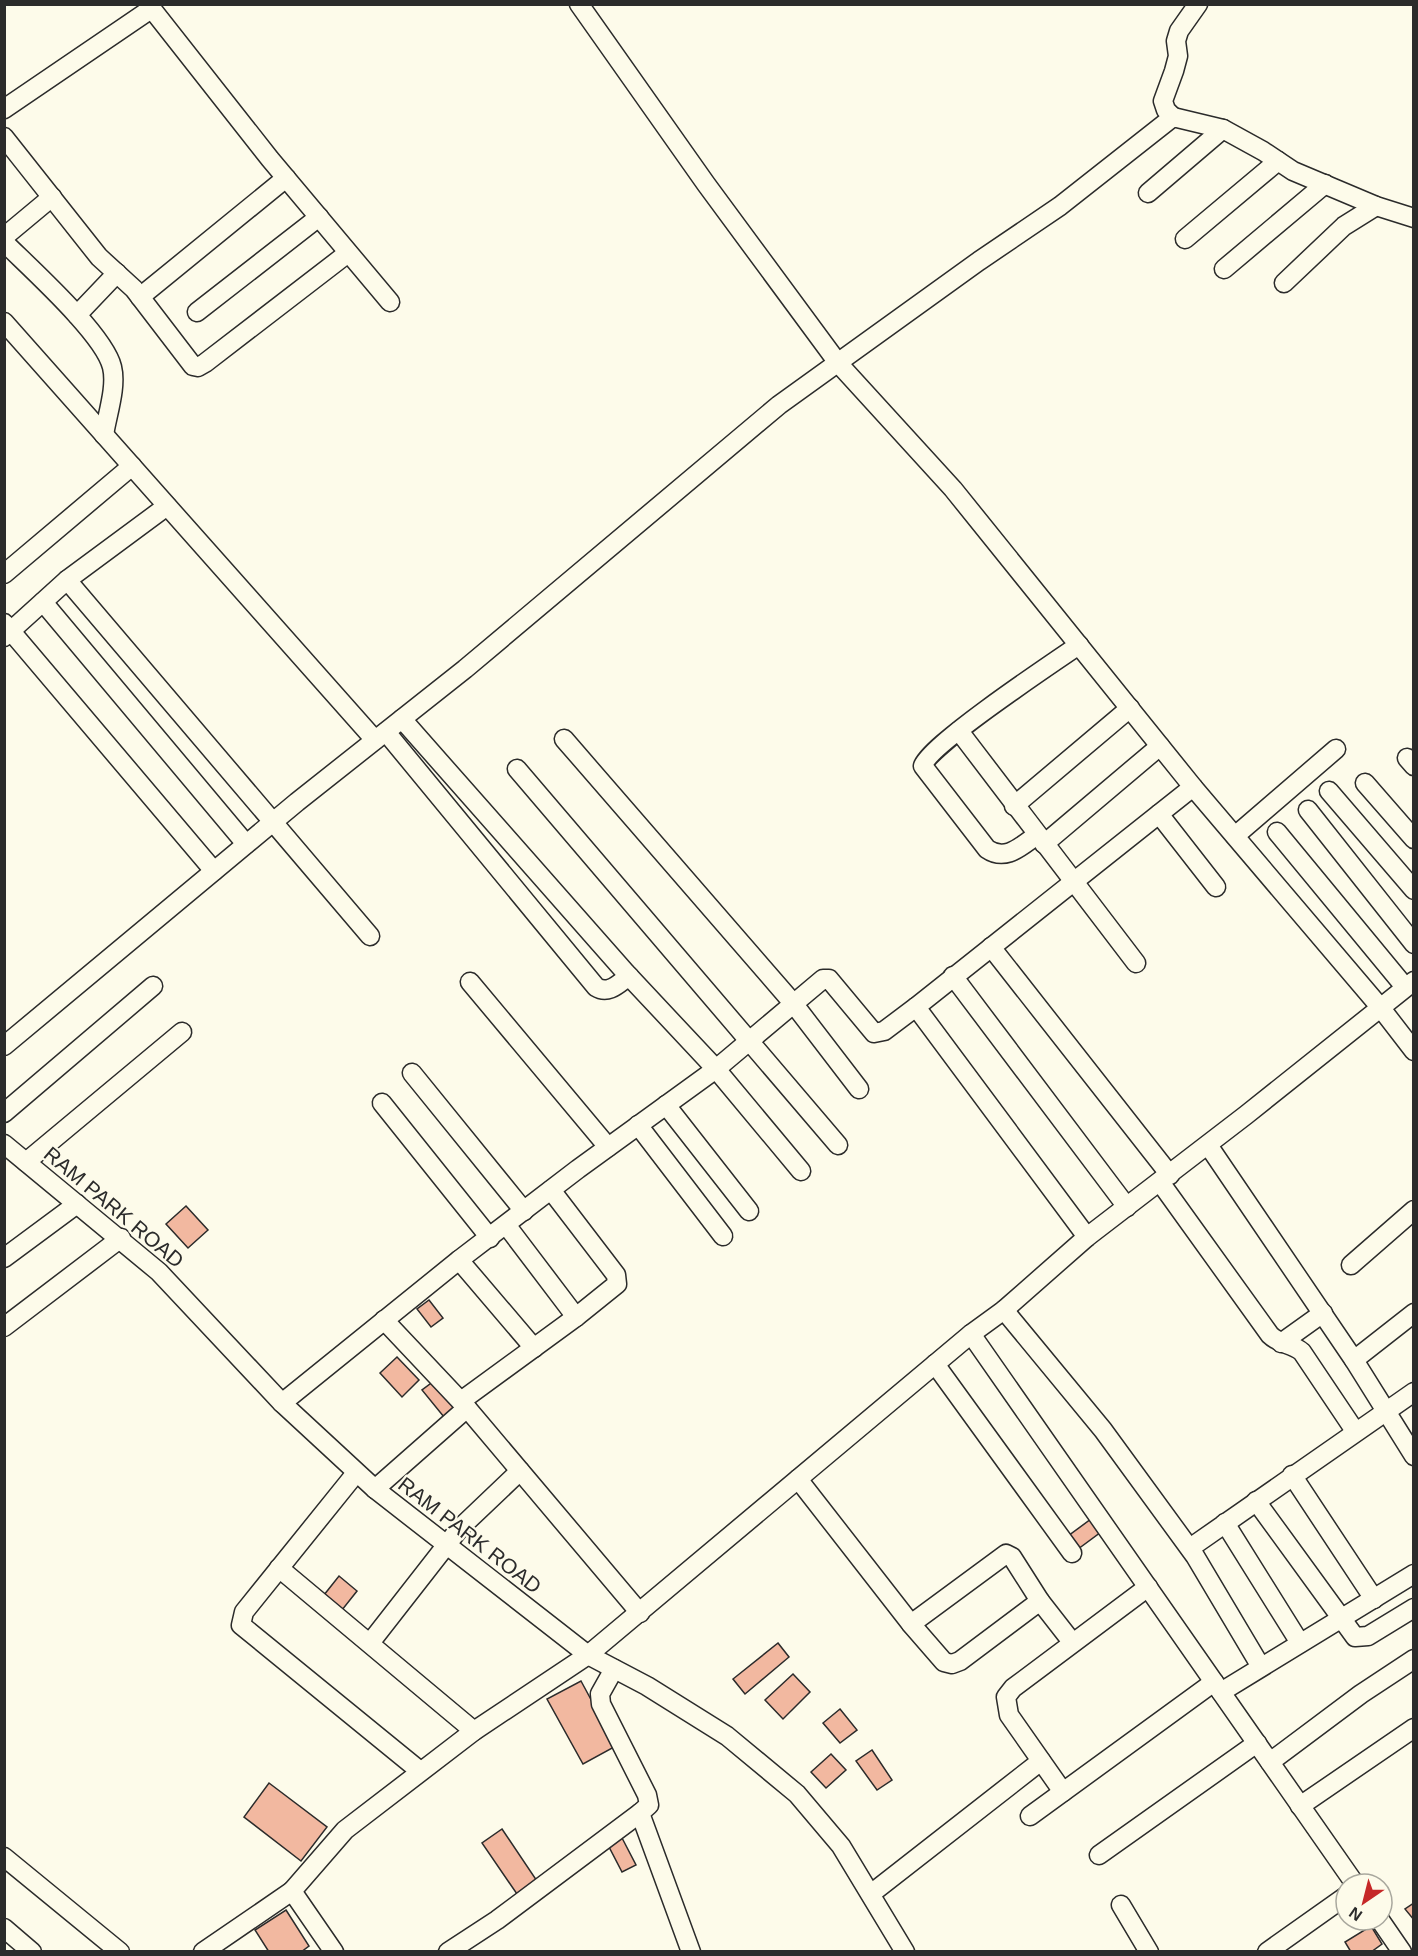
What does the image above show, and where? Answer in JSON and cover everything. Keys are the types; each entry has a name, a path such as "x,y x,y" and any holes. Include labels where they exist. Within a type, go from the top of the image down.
{"street":[{"path":"579,4 706,184 838,363 953,489 1193,787 1380,1007 1413,1051"},
{"path":"1198,4 1179,31 1176,41 1178,56 1163,101 1166,110 1173,117 1223,129 1293,171 1376,206 1413,218"},
{"path":"4,109 149,7 286,178 390,302"},
{"path":"4,1046 274,821 614,545 779,405 1060,206 1173,117"},
{"path":"1148,192 1223,129"},
{"path":"4,138 99,257 140,297 189,363 198,367 348,253"},
{"path":"1185,239 1278,161"},
{"path":"140,297 286,178"},
{"path":"1224,269 1325,184"},
{"path":"52,197 4,239 77,315 112,367 104,435"},
{"path":"1284,283 1344,226 1376,206"},
{"path":"197,312 319,217"},
{"path":"77,315 117,273"},
{"path":"4,322 167,506 380,736 596,987 605,991 611,989 628,976"},
{"path":"4,574 132,466"},
{"path":"167,506 67,580 7,630 214,871"},
{"path":"67,580 370,936"},
{"path":"43,602 246,844"},
{"path":"1078,645 959,731 927,757 923,766 925,771 987,849 994,854 1010,853 1040,840 1160,746"},
{"path":"1014,806 1130,708"},
{"path":"402,718 628,976 716,1069 801,1171"},
{"path":"959,731 1136,963"},
{"path":"564,739 793,1003 859,1089"},
{"path":"1235,836 1336,749"},
{"path":"517,769 838,1145"},
{"path":"1365,783 1413,838"},
{"path":"282,1403 459,1260 507,1226 608,1147 716,1069 823,979 830,979 869,1028 879,1033 916,1007 1193,787"},
{"path":"1329,791 1413,890"},
{"path":"1308,810 1413,944"},
{"path":"1159,814 1216,887"},
{"path":"203,1952 292,1891 345,1830 420,1772 474,1731 588,1655 934,1364 1004,1310 1087,1238 1165,1179 1409,984 1277,832"},
{"path":"991,947 1165,1179 1270,1335 1281,1343 1290,1344 1302,1352 1355,1431"},
{"path":"953,976 1127,1207"},
{"path":"470,982 608,1147"},
{"path":"4,1113 153,986"},
{"path":"916,1007 1087,1238"},
{"path":"26,1162 182,1032"},
{"path":"412,1073 524,1211"},
{"path":"382,1103 490,1238"},
{"path":"666,1105 749,1211"},
{"path":"638,1125 723,1236"},
{"path":"1208,1145 1354,1360 1413,1456"},
{"name":"RAM PARK ROAD","path":"7,1149 121,1238 159,1272 282,1403 375,1489 588,1655 727,1736 797,1794 842,1846 905,1952"},
{"path":"375,1489 464,1405 614,1287 617,1280 551,1190"},
{"path":"4,1258 77,1203"},
{"path":"1351,1265 1413,1210"},
{"path":"507,1226 576,1317"},
{"path":"4,1327 121,1238"},
{"path":"459,1260 534,1348"},
{"path":"1004,1310 1103,1430 1190,1548 1261,1667"},
{"path":"1281,1343 1323,1313"},
{"path":"1354,1360 1413,1313"},
{"path":"384,1320 464,1405 639,1613"},
{"path":"971,1334 1347,1872"},
{"path":"934,1364 1072,1553"},
{"path":"1190,1548 1413,1392"},
{"path":"370,1643 459,1529 520,1471"},
{"path":"356,1473 244,1612 241,1626 420,1772"},
{"path":"1293,1475 1374,1599"},
{"path":"798,1479 911,1624 938,1656 952,1664 1040,1601"},
{"path":"1256,1501 1355,1637 1362,1638 1413,1608"},
{"path":"1225,1523 1300,1643"},
{"path":"911,1624 1006,1554 1012,1557 1040,1601 1072,1642"},
{"path":"279,1568 474,1731"},
{"path":"1030,1816 1218,1687 1261,1667 1413,1574"},
{"path":"1063,1792 1009,1715 1006,1698 1013,1688 1148,1587"},
{"path":"1270,1762 1360,1694 1413,1659"},
{"path":"448,1952 497,1920 649,1805 647,1795 601,1704 600,1694 614,1669"},
{"path":"1300,1806 1413,1728"},
{"path":"1099,1855 1257,1743"},
{"path":"872,1893 1041,1761"},
{"path":"640,1813 690,1952"},
{"path":"4,1857 120,1952"},
{"path":"292,1891 334,1952"},
{"path":"1121,1905 1149,1952"},
{"path":"1267,1952 1334,1905"},
{"path":"4,1928 32,1952"},
{"path":"1388,1932 1402,1952"}],"building":[{"path":"186,1206 208,1230 188,1248 166,1224"},
{"path":"429,1300 443,1318 431,1327 417,1309"},
{"path":"397,1357 419,1380 402,1397 380,1373"},
{"path":"434,1381 456,1408 444,1417 422,1390"},
{"path":"1095,1516 1105,1529 1074,1552 1064,1539"},
{"path":"339,1576 357,1591 342,1610 324,1595"},
{"path":"778,1643 789,1657 745,1694 733,1679"},
{"path":"793,1674 810,1692 783,1719 765,1700"},
{"path":"581,1681 616,1746 583,1764 547,1699"},
{"path":"840,1709 857,1730 840,1743 823,1723"},
{"path":"872,1750 892,1780 877,1790 856,1761"},
{"path":"831,1754 846,1770 826,1788 811,1772"},
{"path":"269,1783 327,1827 301,1861 244,1817"},
{"path":"502,1829 537,1881 517,1894 482,1843"},
{"path":"621,1836 636,1865 622,1872 607,1843"},
{"path":"1414,1903 1414,1920 1405,1909"},
{"path":"286,1910 309,1946 301,1952 269,1952 255,1930"},
{"path":"1361,1932 1375,1932 1382,1944 1371,1952 1351,1952 1345,1942"}]}
